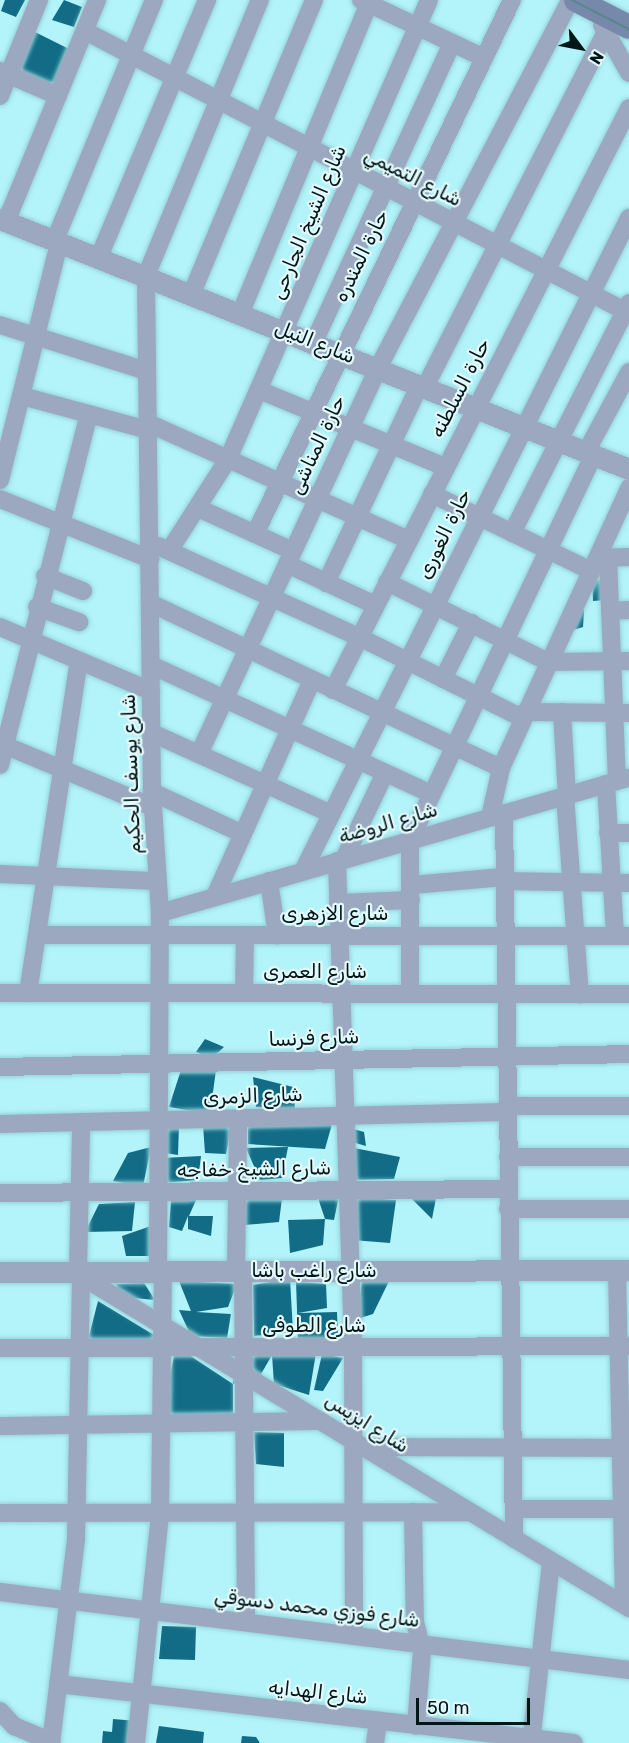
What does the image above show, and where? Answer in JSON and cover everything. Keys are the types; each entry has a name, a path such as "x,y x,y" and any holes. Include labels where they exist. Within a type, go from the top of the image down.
{"main road":[{"path":"586,5 629,27"}],"street":[{"path":"0,96 4,73 39,0"},
{"path":"3,221 98,0"},
{"path":"0,480 8,421 22,396 38,337 57,241 154,0"},
{"path":"99,257 207,0"},
{"path":"146,276 260,0"},
{"path":"192,293 314,0"},
{"name":"شارع الشيخ الجارحى","path":"169,551 228,459 429,0"},
{"name":"حارة المندره","path":"255,534 339,353 512,0"},
{"name":"حارة المناشى","path":"199,754 378,368 570,0"},
{"path":"241,312 366,1 484,58"},
{"path":"586,5 629,73"},
{"name":"شارع التميمي","path":"85,31 590,294 627,307"},
{"path":"326,583 391,445 497,246 605,34"},
{"path":"314,342 452,43"},
{"path":"4,73 58,96"},
{"name":"حارة السلطنه","path":"333,690 629,108"},
{"name":"حارة الغورى","path":"303,871 522,426 629,218"},
{"name":"شارع النيل","path":"3,221 241,312 629,469"},
{"name":"شارع يوسف الحكيم","path":"135,1743 160,1513 164,1326 159,1192 160,913 153,800 146,276"},
{"path":"512,533 627,307"},
{"path":"0,325 147,371"},
{"path":"410,993 410,840 506,640 629,372"},
{"path":"259,390 445,467"},
{"path":"22,396 148,427 228,459 408,540"},
{"path":"0,765 4,738 45,576 89,414"},
{"path":"514,1539 504,879 497,815 501,768 548,662 598,562 629,488"},
{"path":"432,494 548,550 598,562 629,556"},
{"path":"0,499 59,523 150,551 169,551 524,715 562,712 622,713"},
{"path":"198,508 255,534 326,583 375,605"},
{"path":"598,562 620,661 622,713 617,781 608,833 620,883 622,936"},
{"path":"45,576 83,591"},
{"path":"387,582 548,662 620,661"},
{"path":"150,603 501,768"},
{"path":"38,607 79,622"},
{"path":"610,611 629,610"},
{"path":"443,679 471,623"},
{"path":"0,627 151,691"},
{"path":"28,993 41,935 79,661"},
{"path":"151,665 432,794"},
{"path":"215,896 312,680"},
{"path":"562,712 571,882 580,994"},
{"path":"152,733 331,814"},
{"path":"4,738 64,770 243,834"},
{"path":"354,1636 354,1512 359,1444 348,1270 338,903 340,860 385,773"},
{"name":"شارع الروضة","path":"160,913 617,781"},
{"path":"608,833 629,833"},
{"path":"0,874 158,882"},
{"path":"338,903 504,879 620,883"},
{"path":"269,881 277,935"},
{"name":"شارع الازهرى","path":"41,935 622,936"},
{"path":"244,993 245,935"},
{"name":"شارع العمرى","path":"0,993 629,994"},
{"name":"شارع فرنسا","path":"0,1067 159,1065 506,1054 629,1054"},
{"name":"شارع الزمرى","path":"0,1124 159,1122 629,1106"},
{"path":"238,1119 237,1191 243,1347 246,1621"},
{"path":"0,1711 14,1726 51,1742 69,1601 77,1512 81,1124"},
{"path":"508,1157 629,1157"},
{"name":"شارع الشيخ خفاجه","path":"0,1193 508,1189"},
{"path":"508,1209 629,1209"},
{"path":"623,1270 627,1607"},
{"name":"شارع راغب باشا","path":"0,1272 623,1270"},
{"name":"شارع ايزيس","path":"80,1273 243,1376 322,1421 467,1512 627,1607"},
{"name":"شارع الطوفى","path":"0,1348 623,1346"},
{"path":"0,1426 322,1421"},
{"path":"359,1444 625,1448"},
{"path":"514,1509 626,1509"},
{"path":"413,1512 416,1622 422,1644 416,1726"},
{"path":"0,1513 467,1512"},
{"path":"531,1741 551,1562"},
{"name":"شارع فوزي محمد دسوقي","path":"0,1592 629,1670"},
{"name":"شارع الهدايه","path":"58,1684 531,1741 573,1743"},
{"path":"375,1743 378,1721"}],"building":[{"path":"5,0 25,0 16,17 1,11"},
{"path":"64,0 82,7 74,27 52,20"},
{"path":"31,30 73,51 56,91 14,73"},
{"path":"592,578 606,582 607,600 593,601"},
{"path":"584,610 583,627 570,631 574,614"},
{"path":"205,1039 224,1047 212,1058 196,1052"},
{"path":"181,1070 216,1070 210,1114 169,1107"},
{"path":"253,1077 293,1087 295,1109 256,1107"},
{"path":"166,1122 179,1125 178,1155 165,1153"},
{"path":"232,1124 226,1154 205,1153 203,1125"},
{"path":"332,1124 325,1149 248,1144 248,1125"},
{"path":"350,1128 364,1132 366,1146 352,1142"},
{"path":"151,1147 143,1186 113,1181 128,1153"},
{"path":"288,1147 282,1178 260,1180 246,1148"},
{"path":"354,1148 400,1157 394,1179 353,1180"},
{"path":"201,1156 198,1180 162,1183 163,1158"},
{"path":"244,1191 282,1198 279,1222 244,1225"},
{"path":"339,1196 334,1220 325,1219 318,1198"},
{"path":"409,1196 436,1198 432,1219"},
{"path":"353,1197 396,1200 390,1243 352,1240"},
{"path":"196,1200 189,1216 213,1216 211,1236 188,1229 188,1216 182,1231 169,1227 171,1201"},
{"path":"135,1202 132,1231 85,1232 99,1204"},
{"path":"325,1219 323,1245 290,1253 288,1220"},
{"path":"151,1226 149,1256 126,1256 122,1236"},
{"path":"391,1277 373,1314 357,1319 362,1280"},
{"path":"290,1279 293,1332 254,1336 253,1285"},
{"path":"179,1281 237,1284 228,1307 196,1312 231,1314 227,1338 191,1336 179,1310 191,1311"},
{"path":"296,1282 326,1284 327,1308 298,1313 337,1312 338,1338 298,1338"},
{"path":"144,1283 155,1300 122,1297 116,1284"},
{"path":"98,1301 154,1335 155,1342 88,1340"},
{"path":"317,1347 309,1395 274,1384 272,1355"},
{"path":"322,1354 343,1358 323,1391 314,1390"},
{"path":"189,1355 233,1384 233,1422 162,1415 174,1356"},
{"path":"235,1355 272,1355 261,1374 233,1384"},
{"path":"254,1432 284,1433 284,1467 256,1464"},
{"path":"162,1626 196,1627 195,1660 159,1659"},
{"path":"113,1719 137,1721 135,1743 102,1743 103,1731 112,1732"},
{"path":"159,1726 204,1732 203,1743 156,1743"},
{"path":"242,1736 256,1737 260,1743 241,1743"}],"tram line":[{"path":"572,0 629,29"}]}
